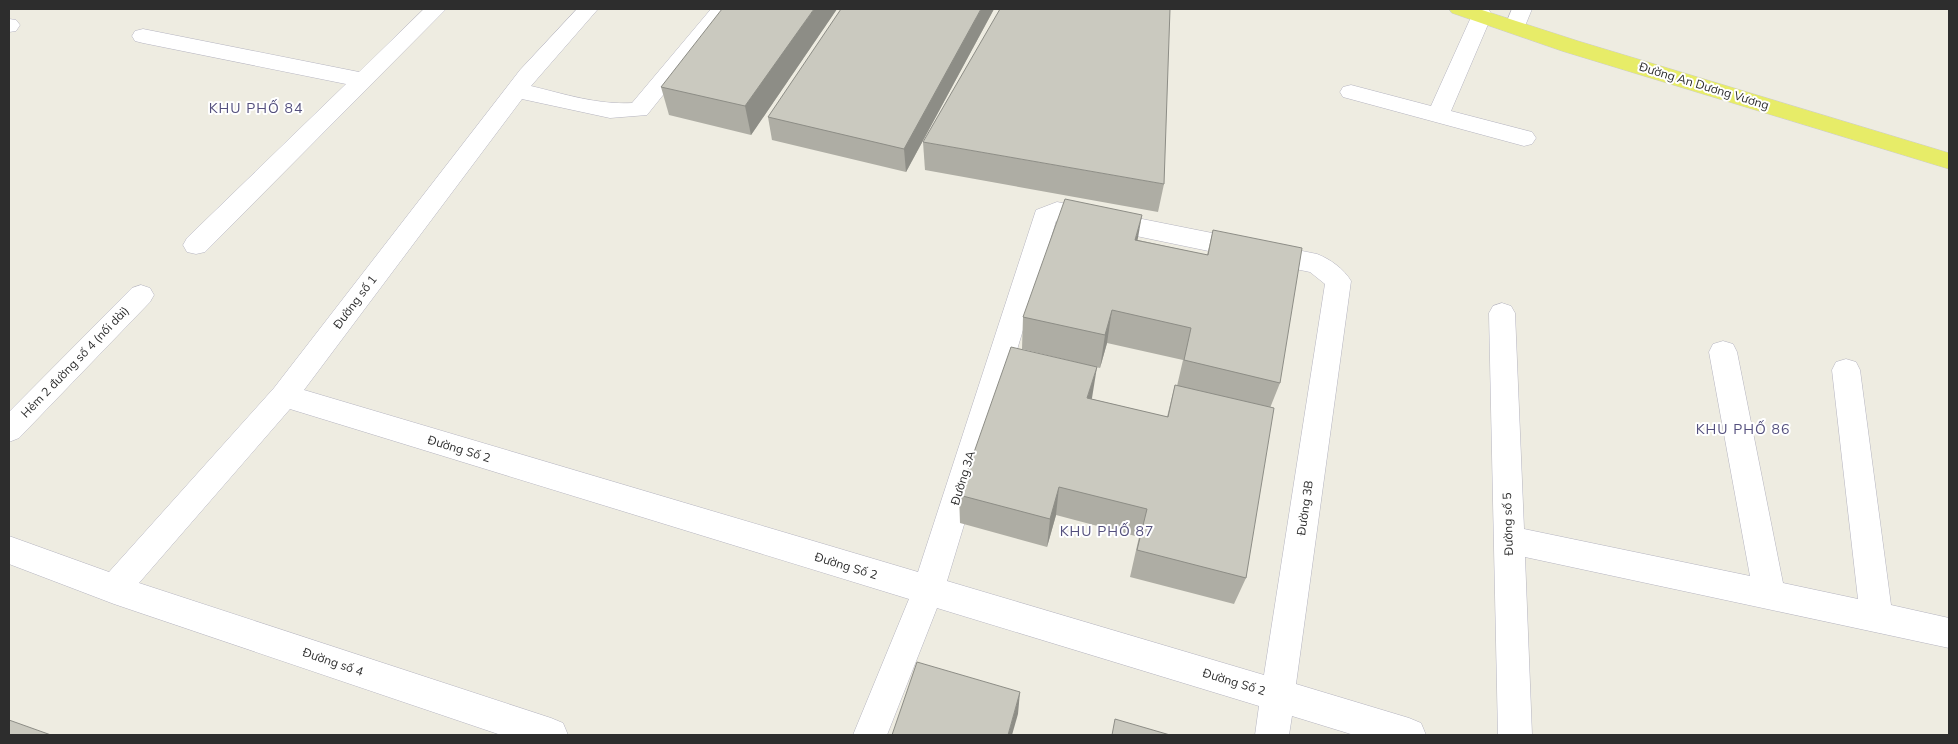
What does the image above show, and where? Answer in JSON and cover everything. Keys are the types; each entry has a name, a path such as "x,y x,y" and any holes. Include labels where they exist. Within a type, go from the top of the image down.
{"main road":[{"name":"Đường An Dương Vương","path":"1459,9 1482,15 1519,18 1570,46 1949,161"}],"street":[{"path":"196,245 361,80 436,9"},
{"name":"Đường số 1","path":"114,589 284,396 517,90 588,9"},
{"path":"517,90 596,107 624,111 640,110 722,9"},
{"path":"1438,115 1482,15"},
{"path":"143,36 361,80"},
{"path":"1351,92 1524,138"},
{"name":"Đường 3B","path":"1045,216 1057,211 1317,264 1338,281 1272,735"},
{"name":"Đường 3A","path":"870,735 928,591 1045,216"},
{"name":"Hẻm 2 đường số 4 (nối dài)","path":"9,430 141,295"},
{"name":"Đường số 5","path":"1502,314 1515,735"},
{"path":"1723,352 1769,594"},
{"path":"1846,370 1876,617"},
{"name":"Đường Số 2","path":"284,396 1408,735"},
{"path":"1509,540 1949,633"},
{"name":"Đường số 4","path":"9,550 114,589 551,735"}],"building":[{"path":"722,9 814,9 745,106 661,87"},
{"path":"841,9 981,9 904,149 768,117"},
{"path":"1000,9 1170,9 1164,184 923,142"},
{"path":"1065,199 1142,215 1135,240 1208,255 1213,230 1302,248 1280,383 1184,360 1191,328 1112,310 1105,335 1023,317"},
{"path":"1011,347 1097,367 1087,398 1168,417 1175,385 1274,408 1246,578 1137,550 1147,509 1059,487 1050,519 959,495"},
{"path":"917,662 1020,692 1008,735 892,735"},
{"path":"1115,719 1170,735 1112,735"},
{"path":"9,720 51,735 9,735"}],"district":[{"name":"KHU PHỐ 84","path":"256,108"},
{"name":"KHU PHỐ 86","path":"1743,429"},
{"name":"KHU PHỐ 87","path":"1107,531"}]}
